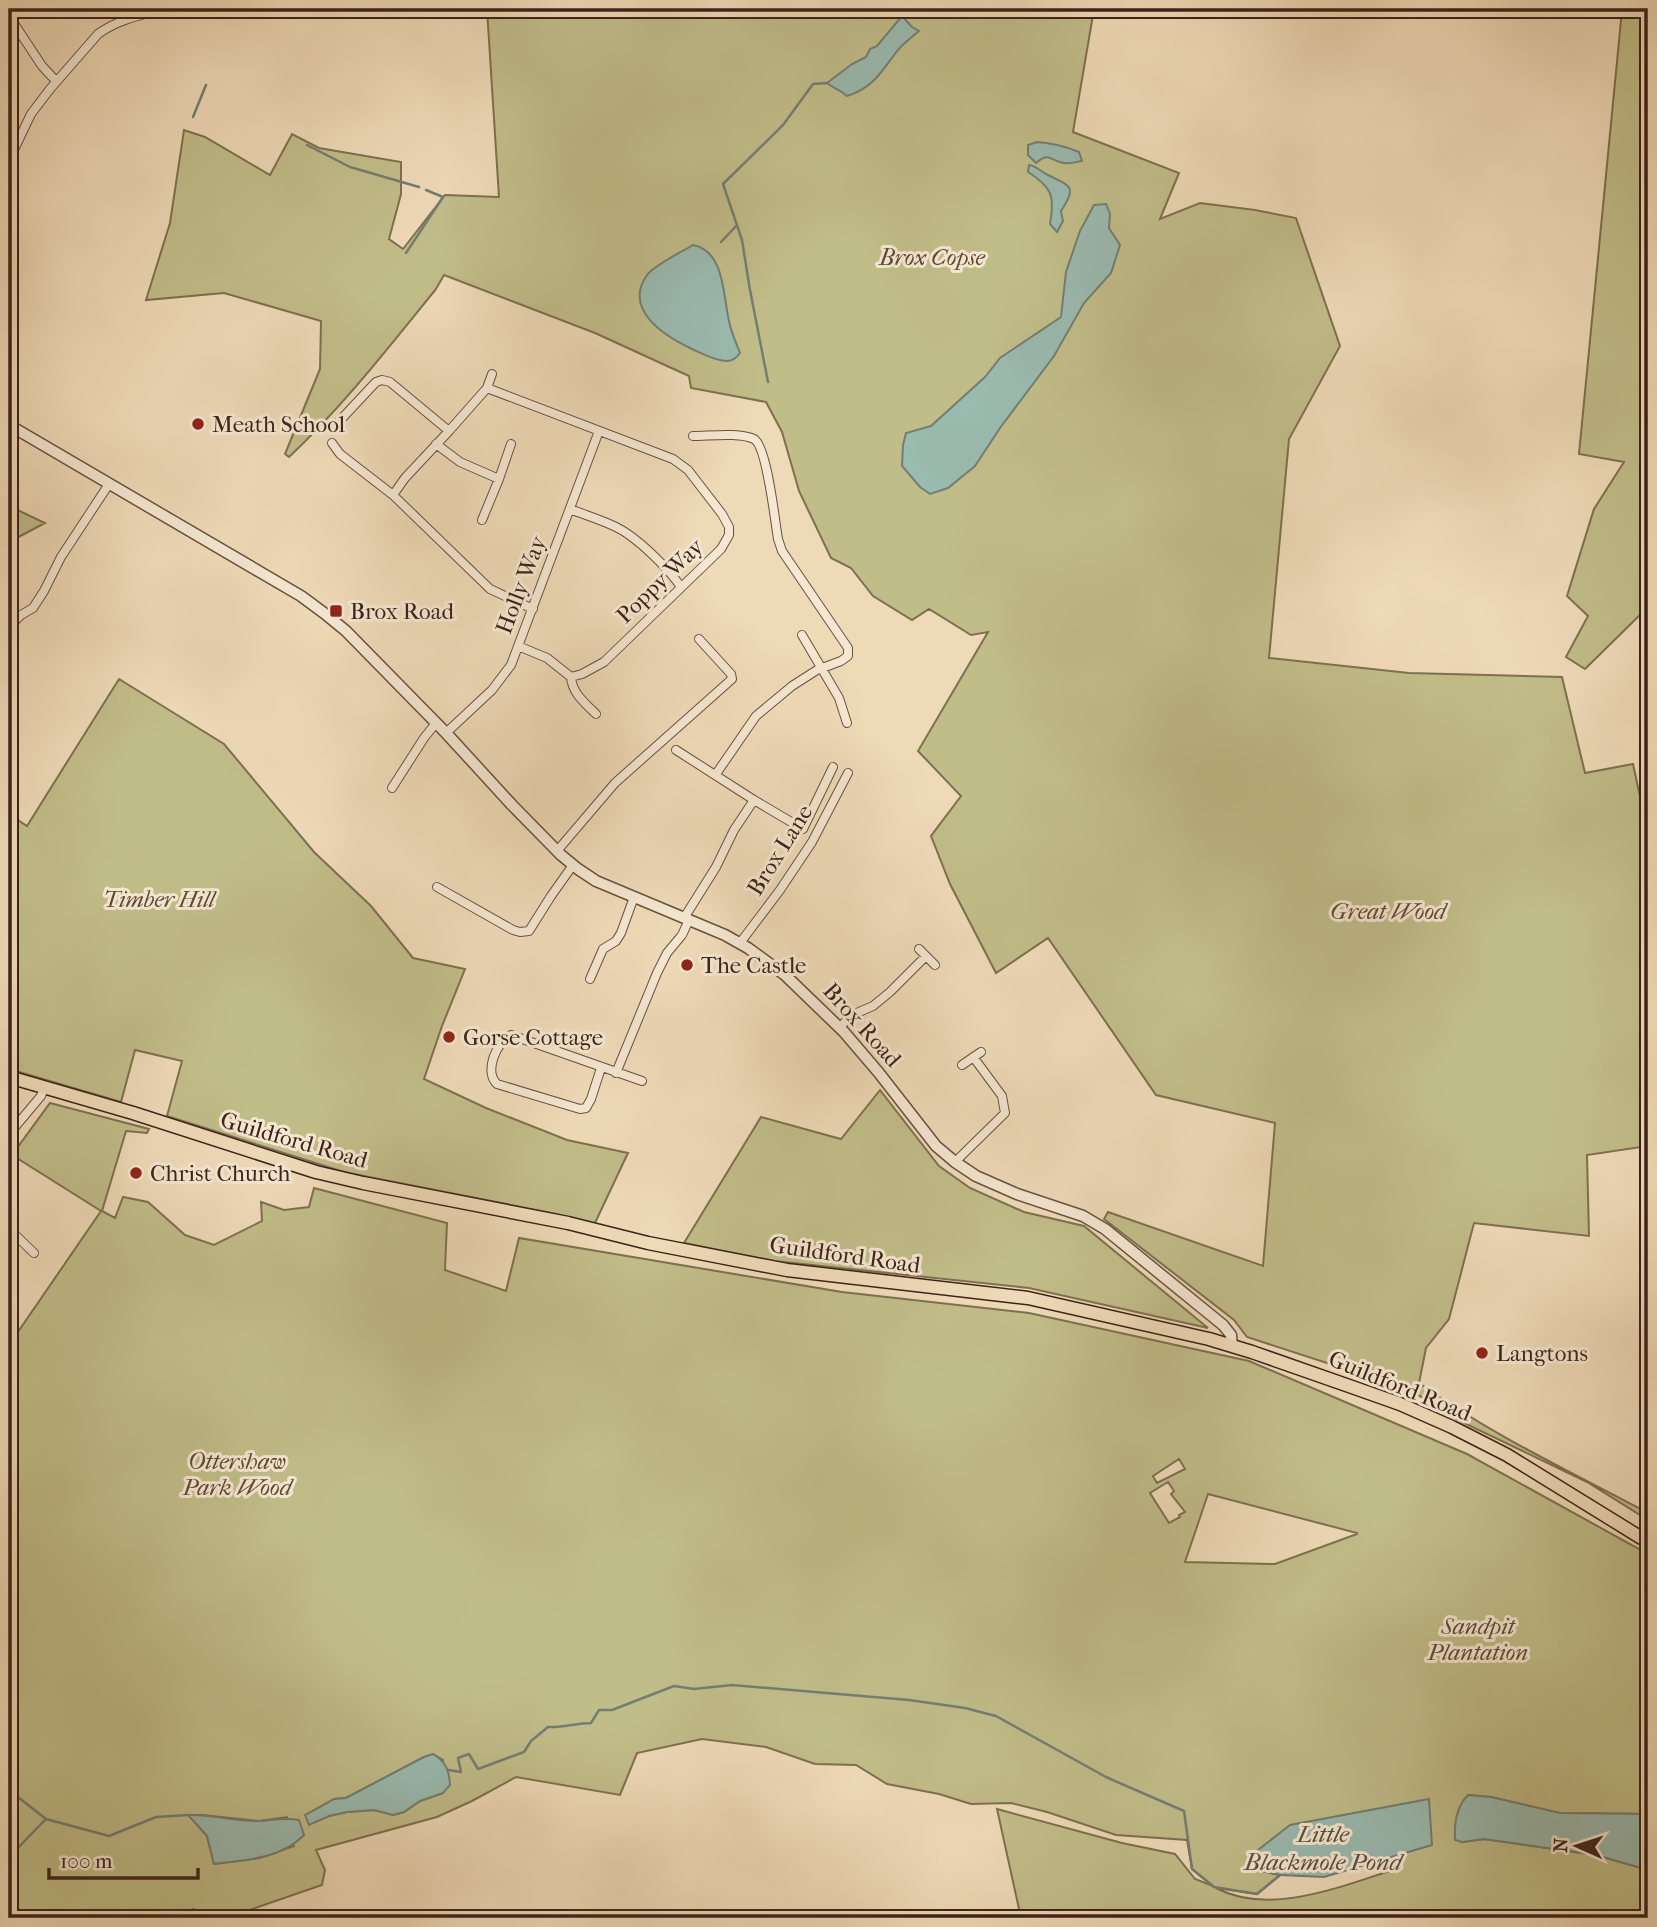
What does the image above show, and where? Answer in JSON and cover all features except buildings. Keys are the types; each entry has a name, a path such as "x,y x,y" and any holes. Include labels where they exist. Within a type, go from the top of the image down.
{"main road":[{"name":"Guildford Road","path":"9,1077 133,1112 316,1172 363,1183 787,1270 1028,1298 1165,1328 1232,1346 1364,1391 1452,1427 1507,1455 1648,1542"}],"street":[{"path":"9,160 31,114 98,34 129,18 166,9"},
{"path":"9,16 56,81"},
{"path":"393,495 405,478 487,388 492,374"},
{"path":"332,429 382,380 390,382 449,431"},
{"path":"487,388 599,431"},
{"name":"Brox Road","path":"9,425 300,596 324,613 346,631 573,865 596,881 725,935 785,975 839,1028 879,1073 936,1146 955,1162 976,1176 1017,1194 1083,1216 1105,1229 1216,1318 1231,1335 1232,1346"},
{"name":"Holly Way","path":"446,733 500,681 512,665 599,431"},
{"name":"Poppy Way","path":"571,677 604,662 713,558 729,535 729,527 722,514 688,470 673,459 599,431"},
{"path":"693,436 744,436 754,439 761,447 782,551 848,648 848,656 792,686 756,716 716,774"},
{"path":"332,443 340,454 393,495 490,589 533,609"},
{"path":"436,444 460,462 499,479"},
{"path":"482,520 511,444"},
{"path":"9,627 33,608 61,557 109,484"},
{"path":"570,509 618,528 654,558 681,587"},
{"path":"802,635 839,698 847,723"},
{"path":"557,851 615,783 732,679 731,674 699,639"},
{"path":"518,646 547,658 571,677 575,692 596,714"},
{"path":"396,788 424,738 436,723"},
{"path":"676,750 803,829 832,767"},
{"name":"Brox Lane","path":"740,943 812,842 848,773"},
{"path":"616,1073 667,953 682,935 686,919 734,830 754,800"},
{"path":"437,887 513,930 525,932 532,928 573,865"},
{"path":"590,979 603,949 617,941 634,898"},
{"path":"919,949 935,965"},
{"path":"839,1028 857,1011 866,1010 882,999 926,956"},
{"path":"601,1068 591,1099 586,1108 580,1109 498,1084 492,1079 490,1070 499,1046 504,1038 511,1035 642,1081"},
{"path":"955,1162 1005,1113 1002,1096 978,1055 962,1065"},
{"path":"9,1134 41,1096 44,1088"},
{"path":"9,1229 34,1253"}],"green space":[{"path":"487,9 1094,9 1073,132 1179,173 1160,219 1200,203 1296,218 1340,346 1289,439 1269,658 1409,673 1562,677 1585,773 1633,764 1648,833 1648,866 1642,872 1648,883 1648,1146 1587,1155 1589,1236 1474,1223 1449,1319 1426,1348 1419,1383 1502,1436 1648,1513 1648,1520 1587,1482 1462,1422 1410,1390 1247,1337 1234,1320 1104,1219 1108,1212 1263,1266 1275,1123 1156,1095 1048,938 996,973 950,884 931,836 961,796 918,751 988,632 971,635 929,609 912,620 873,596 851,568 831,558 799,491 782,432 766,402 691,388 689,376 595,333 444,275 436,289 365,376 289,457 285,454 320,369 321,321 224,293 146,300 170,223 184,130 205,137 270,175 292,134 319,148 401,162 401,194 389,239 403,249 445,195 499,197"},
{"path":"1648,9 1648,607 1585,669 1566,657 1588,616 1567,596 1594,509 1624,462 1579,454 1622,10"},
{"path":"9,506 45,523 9,542"},
{"name":"Timber Hill","path":"119,679 224,744 314,852 371,906 413,958 465,969 424,1079 486,1108 567,1140 628,1153 594,1225 556,1214 344,1172 167,1116 182,1061 135,1050 121,1102 9,1069 9,814 27,826"},
{"path":"880,1090 939,1166 970,1188 1024,1212 1084,1226 1208,1328 1029,1288 774,1261 684,1243 761,1117 841,1139"},
{"path":"50,1103 149,1129 147,1133 126,1131 102,1211 115,1218 123,1197 148,1202 185,1235 214,1245 262,1221 261,1202 284,1210 309,1207 314,1188 447,1223 445,1270 506,1291 519,1238 842,1292 1029,1313 1249,1361 1467,1454 1648,1554 1648,1814 1559,1813 1491,1797 1469,1795 1462,1842 1484,1839 1596,1855 1648,1870 1648,1918 1021,1918 997,1809 1122,1843 1175,1854 1195,1879 1213,1886 1192,1869 1187,1840 1116,1835 1011,1803 971,1804 939,1794 887,1784 856,1765 815,1764 766,1747 702,1739 637,1753 620,1795 516,1777 437,1817 316,1850 325,1870 322,1885 226,1918 198,1918 194,1909 180,1913 181,1918 9,1918 9,1345 101,1211 12,1155","holes":["1179,1459 1185,1469 1157,1483 1153,1476","1168,1482 1174,1491 1171,1494 1185,1512 1169,1523 1150,1493","1208,1494 1357,1533 1275,1564 1185,1562","433,1754 443,1760 443,1793 393,1815 374,1810 347,1812 309,1824 334,1799 346,1798","189,1815 259,1821 287,1817 294,1846 259,1858 214,1864 207,1836","1431,1844 1395,1856 1399,1868 1308,1895 1260,1899 1237,1896 1216,1888 1257,1894 1280,1875 1252,1869"]}],"water":[{"path":"902,16 919,31 900,47 871,83 847,96 827,83 866,57 870,49 877,46"},
{"path":"1037,142 1079,152 1082,161 1064,163 1047,157 1036,163 1028,155 1028,145"},
{"path":"1029,165 1069,188 1069,196 1061,211 1063,221 1057,232 1050,224 1050,193 1028,172"},
{"path":"1106,204 1110,214 1109,228 1120,245 1111,273 1084,303 1054,356 975,466 948,488 930,494 920,487 902,466 906,433 931,426 985,377 1000,358 1061,317 1066,272 1080,231 1094,205"},
{"path":"693,245 711,256 721,276 730,325 740,353 731,360 721,361 679,343 658,328 643,310 641,287 650,271"},
{"path":"433,1754 444,1763 449,1775 450,1785 443,1793 393,1815 374,1810 347,1812 309,1825 305,1815 334,1799 346,1798"},
{"path":"1468,1795 1491,1797 1560,1813 1648,1814 1648,1870 1596,1855 1484,1839 1462,1842 1455,1840 1457,1816"},
{"name":"Little Blackmole Pond","path":"1429,1799 1432,1845 1324,1877 1280,1875 1251,1869 1258,1850 1290,1825"},
{"path":"188,1815 251,1821 299,1820 304,1835 274,1854 214,1864 207,1836"}],"waterway":[{"path":"902,16 908,9"},
{"path":"768,382 742,240 723,184 783,125 813,84 827,83"},
{"path":"193,117 206,85"},
{"path":"307,145 350,167 419,187"},
{"path":"406,253 443,197 426,190"},
{"path":"721,242 737,225"},
{"path":"449,1770 461,1772 458,1758 469,1754 478,1769 524,1752 531,1741 548,1727 591,1723 599,1710 612,1710 674,1686 694,1689 732,1685 909,1700 965,1708 996,1716 1106,1777 1184,1811 1192,1869 1214,1887 1257,1894 1280,1875"},
{"path":"9,1790 46,1819 109,1836 156,1817 188,1815"},
{"path":"9,1857 46,1819"}],"place":[{"name":"Meath School","path":"198,424"},
{"name":"Brox Road","path":"336,611"},
{"name":"The Castle","path":"687,965"},
{"name":"Gorse Cottage","path":"449,1037"},
{"name":"Christ Church","path":"136,1173"},
{"name":"Langtons","path":"1482,1353"}],"park label":[{"name":"Brox Copse","path":"932,257"},
{"name":"Great Wood","path":"1388,911"},
{"name":"Ottershaw Park Wood","path":"237,1474"},
{"name":"Sandpit Plantation","path":"1478,1639"}]}
